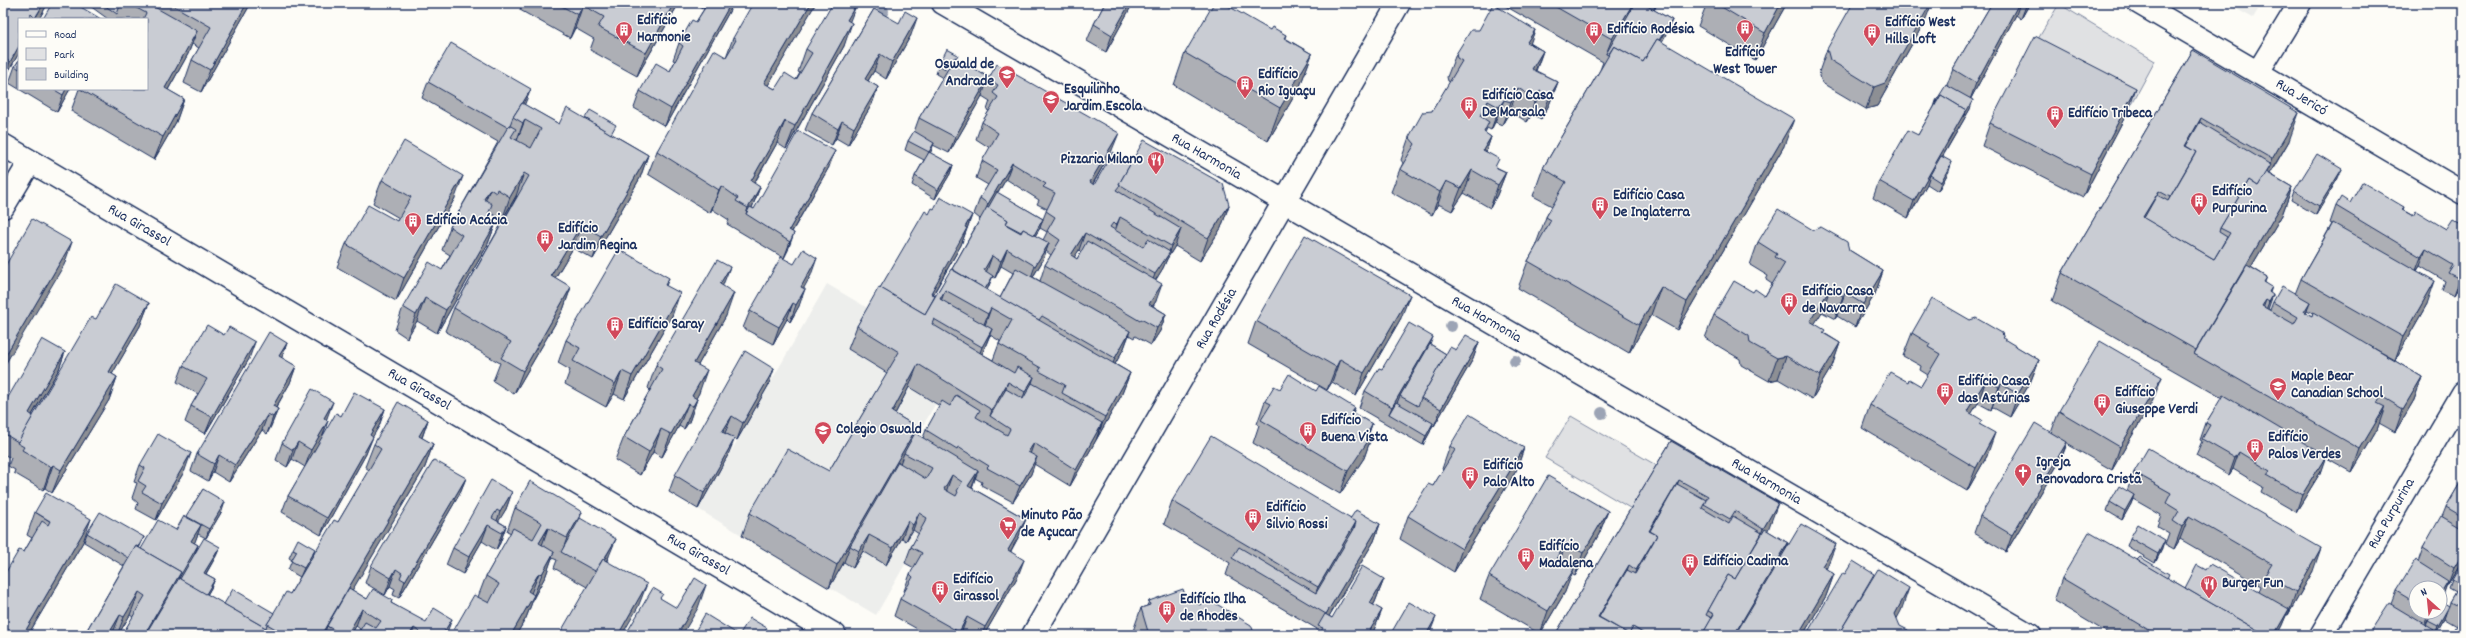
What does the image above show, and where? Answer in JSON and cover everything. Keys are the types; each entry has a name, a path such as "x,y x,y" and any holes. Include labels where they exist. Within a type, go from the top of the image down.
{"street":[{"name":"Rua Harmonia","path":"943,3 1284,203 2030,635"},
{"name":"Rua Rodésia","path":"1033,635 1399,3"},
{"name":"Rua Jericó","path":"2139,3 2463,193"},
{"path":"2258,72 2300,3"},
{"name":"Rua Girassol","path":"3,145 835,635"},
{"path":"3,207 30,162"},
{"name":"Rua Purpurina","path":"2321,635 2463,393"}],"shaded area":[{"path":"2226,3 2262,3 2253,18"},
{"name":"Colegio Oswald","path":"827,284 871,310 848,349 936,403 909,450 955,477 876,615 698,509"}],"green space":[{"path":"2059,4 2155,61 2128,111 2026,59"},
{"path":"1571,416 1661,468 1635,511 1545,458"}],"building":[{"path":"3,3 44,3 35,18 31,14 29,18 18,18 18,48 10,62 3,58"},
{"path":"56,3 74,3 99,18 44,18 51,5 54,7"},
{"path":"101,3 121,3 117,14"},
{"path":"127,3 153,3 151,5 197,31 165,88 184,99 163,137 82,90 148,90 148,18 144,18 146,13"},
{"path":"169,3 247,3 210,70 192,60 211,27"},
{"path":"556,3 674,3 646,53 598,27 604,17 583,5 578,15"},
{"path":"708,3 731,3 671,109 640,91 656,63 670,71 683,46 679,43 692,20 696,22"},
{"path":"753,3 811,3 764,83 775,89 785,73 796,80 812,53 806,49 833,3 857,3 847,20 852,23 795,126 785,121 751,181 760,187 748,208 736,201 738,198 721,186 719,190 657,151 714,50 726,57 736,40 733,38"},
{"path":"1105,3 1130,3 1112,35 1094,24"},
{"path":"1214,3 1223,3 1270,30 1272,27 1286,35 1284,38 1312,54 1280,108 1185,53"},
{"path":"1549,3 1629,3 1632,5 1612,39"},
{"path":"1635,3 1642,3 1672,20 1659,40 1657,39 1643,62 1614,46 1608,55 1606,54"},
{"path":"1715,3 1781,3 1765,33"},
{"name":"Edifício West Hills Loft","path":"1853,3 1931,3 1885,83 1874,87 1830,60 1827,49"},
{"path":"1992,3 2019,3 1976,83 1953,69"},
{"name":"Edifício Casa De Marsala","path":"1493,4 1535,30 1527,42 1543,51 1532,69 1558,82 1550,96 1540,91 1536,99 1518,88 1511,102 1504,100 1499,107 1488,101 1480,116 1489,122 1484,132 1491,137 1483,150 1499,159 1495,167 1506,172 1498,185 1472,170 1461,188 1446,181 1440,192 1400,169 1415,144 1409,137 1423,112 1432,111 1462,61 1457,58 1456,54 1471,30 1479,30"},
{"path":"874,9 899,23 905,11 917,18 892,62 880,54 865,79 878,87 854,128 842,121 838,129 812,113"},
{"name":"Edifício Tribeca","path":"2035,36 2136,88 2091,174 1990,123"},
{"path":"1657,39 1794,119 1687,302 1661,287 1639,325 1528,261 1551,220 1546,217 1566,182 1543,168 1614,46 1643,62"},
{"path":"451,43 531,89 513,117 510,125 507,127 428,82"},
{"path":"947,49 958,55 956,58 955,57 947,70 939,65"},
{"path":"2193,50 2299,113 2272,159 2201,118 2185,146 2196,152 2170,197 2159,191 2143,217 2214,259 2230,233 2220,228 2249,180 2258,186 2266,172 2292,187 2196,350 2062,273"},
{"path":"955,57 989,78 997,64 1119,133 1090,182 1094,185 1113,152 1131,163 1116,190 1181,229 1171,246 1120,217 1116,226 1113,223 1110,227 1143,247 1148,239 1170,252 1155,274 1085,233 1071,255 1077,259 1087,241 1162,284 1149,304 1166,314 1157,328 1141,319 1140,321 1045,265 1060,240 1047,231 1055,217 1046,211 1055,193 1043,187 1046,184 1012,163 988,204 980,198 997,170 982,161 998,133 982,122 998,97 993,93 998,85 988,79 955,137 919,118"},
{"path":"18,62 18,68 15,66"},
{"path":"1946,85 1973,100 1963,117 1966,110 1941,95 1937,102 1936,101"},
{"path":"55,90 66,90 63,95"},
{"path":"1941,95 1966,110 1914,201 1879,181 1908,130 1918,135"},
{"path":"522,103 559,124 567,108 648,155 601,236 581,225 551,275 571,287 523,371 501,358 511,342 454,308 529,176 524,173 510,197 497,189 496,193 490,189 484,199 492,204 487,218 496,223 446,310 425,298 416,315 403,307 429,262 442,270 462,235 450,227 509,125 516,129 511,137 531,148 541,129 525,120 523,123 513,117"},
{"path":"590,110 616,125 611,134 585,118"},
{"name":"Edifício Purpurina","path":"2200,122 2271,165 2258,186 2249,180 2220,228 2219,232 2227,237 2214,259 2144,218 2157,195 2168,201 2196,152 2186,146"},
{"path":"798,131 835,151 789,230 794,233 790,242 746,214 750,207 754,209"},
{"path":"914,131 934,143 929,152 908,141"},
{"path":"1144,140 1223,184 1229,205 1208,238 1119,184"},
{"name":"Edifício Acácia","path":"404,141 463,176 404,278 346,244 368,205 397,221 411,197 382,180"},
{"path":"929,152 953,165 938,190 915,176"},
{"path":"2317,154 2342,169 2319,206 2294,191"},
{"path":"1941,156 1952,162 1941,182 1930,175"},
{"path":"2362,182 2404,207 2402,210 2413,216 2416,211 2446,229 2452,220 2463,226 2463,275 2460,279 2448,273 2453,265 2426,249 2421,257 2336,206 2341,197 2350,203"},
{"path":"997,192 1043,219 1034,235 1023,229 1021,232 1006,224 1008,220 988,208"},
{"path":"940,197 972,215 965,227 967,228 931,293 935,296 925,314 880,288 925,211 929,214 932,208 934,209"},
{"path":"987,207 1008,220 1005,224 1021,233 1023,229 1049,243 1035,266 1007,249 1001,261 992,256 984,270 993,276 985,289 952,269"},
{"name":"Edifício Casa de Navarra","path":"1778,209 1813,230 1821,227 1847,242 1849,250 1883,271 1863,304 1845,293 1843,296 1830,289 1810,321 1825,330 1823,333 1840,343 1820,376 1786,356 1777,358 1750,343 1749,336 1714,315 1734,281 1753,292 1755,289 1765,296 1785,263 1775,257 1777,254 1758,242"},
{"path":"32,219 72,242 4,358 3,270"},
{"path":"2333,223 2435,281 2403,337 2301,279"},
{"path":"1305,235 1410,295 1364,373 1340,359 1336,367 1256,321"},
{"name":"Edifício Saray","path":"619,249 669,278 665,285 680,293 632,376 622,371 615,384 573,361 580,348 566,340"},
{"path":"803,249 817,258 801,287 805,289 796,305 793,303 779,327 750,311 781,257 794,264"},
{"path":"717,260 730,267 720,284 734,293 694,363 707,370 692,396 697,399 693,406 688,404 671,434 661,429 649,452 624,437 662,369 656,365"},
{"path":"2247,265 2267,277 2264,282 2272,287 2269,292 2273,295 2269,302 2266,300 2262,306 2294,324 2298,317 2273,302 2282,286 2310,302 2304,312 2312,316 2313,312 2422,377 2403,409 2381,396 2377,403 2385,407 2360,449 2194,354"},
{"path":"1016,268 1130,331 1115,358 1042,316 1039,320 1000,298"},
{"path":"951,269 1130,373 1105,417 1062,393 1065,385 1039,371 1041,368 999,344 1012,320 991,308 988,314 945,290 940,299 992,329 982,347 934,319 932,324 1014,373 1017,367 1034,377 1025,392 1008,382 992,410 918,364 892,412 917,427 837,565 750,513 787,449 829,471 899,352 857,326 879,287 925,314"},
{"path":"116,284 149,303 109,372 117,377 61,470 53,465 51,467 22,450 24,447 17,443 91,317 96,319"},
{"name":"Edifício Casa das Astúrias","path":"1932,298 1970,320 1976,318 2002,333 2004,339 2039,360 2018,394 2001,384 1999,387 1986,380 1967,411 1982,420 1979,424 1995,433 1976,468 1870,405 1890,372 1908,382 1909,379 1921,386 1940,354 1928,347 1930,344 1912,333"},
{"path":"1409,323 1433,337 1392,407 1365,391 1379,368 1382,369"},
{"path":"207,325 224,335 229,327 255,342 212,417 191,406 207,379 183,366"},
{"path":"269,332 287,343 279,356 296,366 273,406 278,409 273,417 268,414 235,465 219,455 214,464 197,454"},
{"path":"1466,335 1479,342 1441,409 1421,398 1450,347 1456,350"},
{"path":"42,339 65,352 29,413 33,416 18,442 3,433 3,406"},
{"name":"Edifício Giuseppe Verdi","path":"2100,341 2162,377 2120,447 2059,411"},
{"path":"1430,344 1446,354 1418,406 1400,396"},
{"path":"745,351 774,369 743,423 732,416 722,432 735,438 704,493 675,475"},
{"path":"1289,374 1316,391 1319,386 1355,408 1352,412 1372,424 1368,432 1372,435 1348,471 1261,420 1271,404 1265,401 1274,386 1280,389"},
{"path":"1032,383 1102,423 1076,470 1034,443 1028,452 1037,457 1020,486 987,468 989,466 958,447 957,449 926,430 942,401 950,406 956,395 980,410 976,417 1007,435 1010,429 990,416 1006,389 1023,399"},
{"path":"312,389 333,402 324,418 328,421 311,450 298,442 293,450 282,443"},
{"path":"354,392 385,409 370,435 373,437 327,518 288,496 336,413 341,416"},
{"path":"2223,395 2326,456 2302,495 2267,475 2270,471 2239,452 2235,458 2202,439 2210,425 2206,423"},
{"path":"398,402 428,420 419,436 433,444 321,635 286,635 267,624 286,592 290,594 334,520 338,522 381,449 374,444"},
{"path":"1396,402 1433,423 1426,436 1389,414"},
{"name":"Edifício Palo Alto","path":"1469,414 1524,448 1462,549 1408,516 1428,484 1433,486 1455,450 1450,446"},
{"name":"Igreja Renovadora Cristã","path":"2035,423 2067,442 2012,535 1980,516"},
{"path":"915,433 978,471 968,486 1026,519 1008,550 1024,560 985,627 967,617 959,632 900,599 913,577 910,574 922,553 911,547 927,518 919,513 913,525 908,521 893,548 869,535 859,551 850,546 898,462 926,479 932,468 904,453","holes":["952,475 962,482 956,496 944,489"]},
{"path":"158,434 191,453 162,503 142,492 146,486 138,481 145,468 140,465"},
{"name":"Edifício Silvio Rossi","path":"1211,436 1356,522 1318,587 1172,501"},
{"path":"1671,441 1778,503 1763,529 1735,511 1730,519 1704,504 1708,496 1679,480 1649,531 1657,535 1636,570 1629,565 1598,617 1629,634 1633,627 1646,635 1555,635"},
{"path":"2148,448 2321,548 2296,592 2265,575 2272,564 2189,516 2182,527 2173,521 2179,511 2166,503 2171,493 2134,472"},
{"path":"434,460 466,478 405,581 400,578 402,573 396,569 391,578 371,566"},
{"name":"Edifício Madalena","path":"1548,476 1608,511 1583,553 1566,543 1557,558 1574,569 1548,611 1489,576"},
{"path":"2463,478 2463,517 2446,507"},
{"path":"491,480 512,492 500,512 497,510 492,518 506,526 502,533 488,525 469,557 453,548"},
{"path":"530,481 582,512 567,538 548,528 539,543 554,552 542,574 539,573 528,591 534,595 511,635 451,635 474,595 489,603 499,584 486,576 513,528 533,539 542,523 515,508"},
{"name":"Edifício Cadima","path":"1677,484 1706,500 1702,508 1729,524 1733,516 1762,533 1735,579 1728,575 1706,615 1712,618 1702,635 1646,635 1633,627 1629,634 1599,617 1627,570 1635,574 1657,535 1650,531"},
{"path":"2119,486 2134,495 2125,511 2110,502"},
{"path":"203,489 225,502 209,529 186,516"},
{"path":"46,493 91,519 23,635 3,635 3,577 19,550 24,552 42,521 48,525 50,521 35,512"},
{"path":"1356,510 1380,524 1326,614 1232,558 1239,547 1316,593 1354,529 1356,522 1350,519"},
{"path":"100,512 144,537 138,547 136,546 129,558 87,533"},
{"path":"184,516 201,525 191,541 198,545 179,578 181,572 141,549 158,520 176,530"},
{"path":"2441,516 2463,529 2463,553 2454,568 2423,548"},
{"path":"580,518 616,539 595,571 561,552"},
{"path":"1801,524 1836,544 1822,566 1834,574 1798,635 1735,635"},
{"path":"2138,524 2165,540 2158,554 2130,538"},
{"path":"1765,529 1788,543 1734,635 1702,635 1714,614 1708,611 1728,575 1735,579"},
{"path":"2089,532 2266,635 2158,635 2062,578"},
{"path":"204,538 220,547 204,573 215,579 206,594 180,579"},
{"path":"298,539 315,549 304,568 291,561 297,551 293,549"},
{"path":"136,546 181,572 144,635 122,635 145,596 139,592 124,617 120,615 108,635 84,635"},
{"path":"2140,557 2169,574 2167,578 2137,560"},
{"path":"603,559 647,584 618,635 559,635"},
{"path":"2415,560 2446,580 2408,580 2408,598 2396,591"},
{"path":"1853,561 1874,574 1838,635 1806,635 1843,573 1845,574"},
{"path":"2210,564 2289,609 2274,635 2266,635 2185,588 2197,565 2206,570"},
{"path":"1362,566 1384,579 1370,603 1382,610 1367,635 1319,635 1323,628 1318,626 1325,614 1332,618"},
{"path":"2460,566 2463,567 2463,580 2460,584 2452,580"},
{"path":"1878,569 1909,588 1895,614 1900,626 1908,630 1908,635 1838,635"},
{"path":"179,578 266,628 262,635 197,635 193,633 192,635 145,635"},
{"path":"695,578 706,585 677,635 626,634 653,588 663,594 660,598 677,608"},
{"path":"2463,580 2463,609 2450,602"},
{"path":"349,588 367,599 373,589 392,600 391,603 426,622 434,608 452,619 442,635 419,635 420,632 414,628 409,635 357,635 365,622 376,628 381,621 362,609 347,635 342,635 327,626"},
{"path":"233,589 274,613 266,628 224,604"},
{"path":"1183,589 1186,598 1191,594 1199,600 1197,603 1200,605 1205,597 1251,625 1253,630 1250,635 1149,635 1141,608 1150,605 1149,601"},
{"path":"1409,602 1436,617 1426,635 1390,635"},
{"path":"2389,603 2408,614 2408,620 2417,620 2434,630 2431,635 2368,635"},
{"path":"705,614 739,635 693,635"},
{"path":"750,618 767,628 763,635 739,635"},
{"path":"2460,619 2463,621 2463,635 2450,635"},
{"path":"2429,620 2441,620 2438,626 2428,621"},
{"path":"1936,629 1946,635 1932,635"},
{"path":"540,632 546,635 538,635"}],"place":[{"name":"Edifício West Tower","path":"1745,43"},
{"name":"Edifício Harmonie","path":"624,45"},
{"name":"Edifício Rodésia","path":"1594,45"},
{"name":"Edifício West Hills Loft","path":"1872,47"},
{"name":"Oswald de Andrade","path":"1007,89"},
{"name":"Edifício Rio Iguaçu","path":"1245,99"},
{"name":"Esquilinho Jardim Escola","path":"1051,114"},
{"name":"Edifício Casa De Marsala","path":"1469,120"},
{"name":"Edifício Tribeca","path":"2055,129"},
{"name":"Pizzaria Milano","path":"1156,175"},
{"name":"Edifício Purpurina","path":"2199,216"},
{"name":"Edifício Casa De Inglaterra","path":"1600,220"},
{"name":"Edifício Acácia","path":"413,236"},
{"name":"Edifício Jardim Regina","path":"545,253"},
{"name":"Edifício Casa de Navarra","path":"1789,316"},
{"name":"Edifício Saray","path":"615,340"},
{"name":"Maple Bear Canadian School","path":"2278,401"},
{"name":"Edifício Casa das Astúrias","path":"1945,406"},
{"name":"Edifício Giuseppe Verdi","path":"2102,417"},
{"name":"Colegio Oswald","path":"823,445"},
{"name":"Edifício Buena Vista","path":"1308,445"},
{"name":"Edifício Palos Verdes","path":"2255,462"},
{"name":"Igreja Renovadora Cristã","path":"2023,487"},
{"name":"Edifício Palo Alto","path":"1470,490"},
{"name":"Edifício Silvio Rossi","path":"1253,532"},
{"name":"Minuto Pão de Açucar","path":"1008,540"},
{"name":"Edifício Madalena","path":"1526,571"},
{"name":"Edifício Cadima","path":"1690,577"},
{"name":"Burger Fun","path":"2209,599"},
{"name":"Edifício Girassol","path":"940,604"},
{"name":"Edifício Ilha de Rhodes","path":"1167,624"}]}
